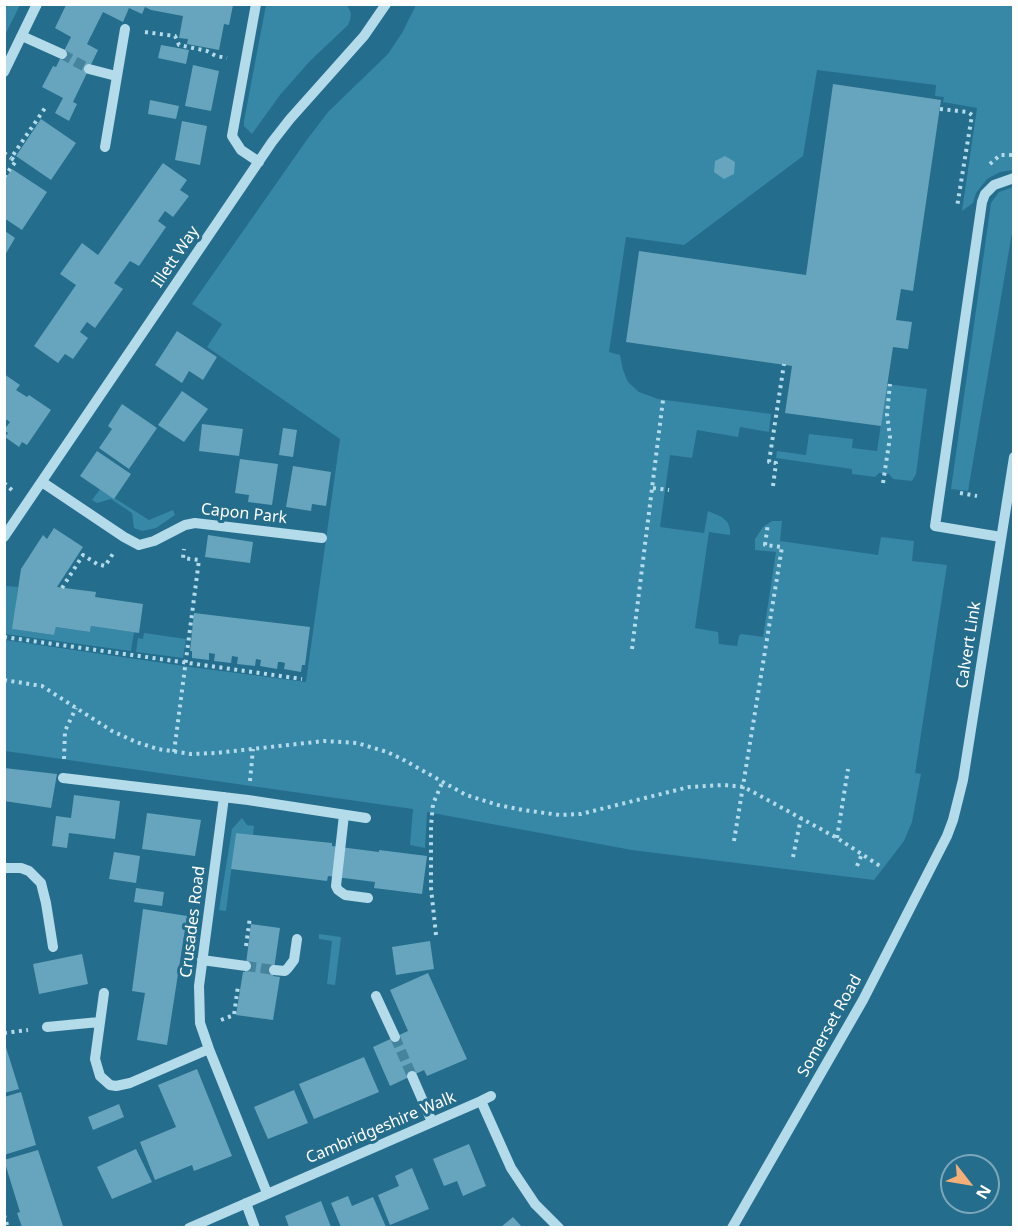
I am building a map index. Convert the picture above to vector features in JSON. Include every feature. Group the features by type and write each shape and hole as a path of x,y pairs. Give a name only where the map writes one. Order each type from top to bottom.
{"street":[{"path":"4,72 38,4"},
{"path":"256,4 232,136 241,150 259,162"},
{"name":"Illett Way","path":"4,537 286,124 364,36 386,4"},
{"path":"105,147 125,29"},
{"path":"22,36 62,54"},
{"path":"89,69 116,76"},
{"path":"1000,537 935,526 981,206 985,194 991,188 1002,181 1014,178"},
{"name":"Calvert Link","path":"947,836 963,780 1014,457"},
{"name":"Capon Park","path":"42,482 135,543 144,544 185,525 207,524 322,538"},
{"path":"65,778 248,800 366,818"},
{"name":"Crusades Road","path":"224,797 202,960 200,1023 208,1049 267,1193"},
{"path":"344,815 336,886 345,895 368,898"},
{"name":"Somerset Road","path":"732,1227 863,1000 947,836"},
{"path":"4,868 21,868 29,871 40,883 45,897 53,946"},
{"path":"274,970 285,971 294,960 297,939"},
{"path":"202,960 246,966"},
{"path":"104,993 95,1059 100,1076 110,1085 130,1083 208,1049"},
{"path":"376,996 395,1037"},
{"path":"46,1027 99,1022"},
{"path":"412,1076 432,1122"},
{"path":"481,1101 491,1096"},
{"name":"Cambridgeshire Walk","path":"189,1227 481,1101 511,1168 535,1204 559,1227"},
{"path":"246,1203 255,1227"}],"path":[{"path":"125,29 176,36 179,45 207,51 216,57 245,61"},
{"path":"11,158 45,108"},
{"path":"940,109 968,112 972,115 957,207"},
{"path":"4,153 16,161 4,177"},
{"path":"773,486 776,463 769,462 783,364"},
{"path":"883,483 890,437 887,414 890,384"},
{"path":"632,649 663,400"},
{"path":"653,488 669,490"},
{"path":"959,493 977,496"},
{"path":"734,841 782,547 765,545 768,523"},
{"path":"174,752 199,560 183,558 185,525"},
{"path":"62,588 83,555 96,564 105,566 124,537"},
{"path":"4,637 302,679"},
{"path":"4,680 42,686 125,738 174,752 216,753 324,741 357,743 402,759 466,795 498,805 570,815 592,813 689,787 724,785 744,787 837,838 883,868"},
{"path":"65,778 64,738 76,708"},
{"path":"248,800 253,749"},
{"path":"837,838 848,769"},
{"path":"436,935 431,888 431,826 433,804 442,783"},
{"path":"793,857 801,818"},
{"path":"857,866 862,855"},
{"path":"4,1215 8,1227"}],"shaded area":[{"path":"7,5 20,5 5,35 5,9"},
{"path":"266,5 347,5 351,13 348,25 310,61 280,95 252,134 244,126 244,121"},
{"path":"416,5 1013,5 1013,170 1000,172 987,179 976,193 973,203 962,211 977,108 943,102 944,97 935,96 936,85 817,70 803,156 684,245 626,237 609,352 620,355 628,382 639,392 658,399 771,414 769,432 740,427 738,437 697,430 692,458 670,455 660,527 704,533 708,511 722,517 728,523 730,530 730,535 709,532 695,628 718,632 719,644 737,646 741,634 763,637 776,552 755,550 755,539 763,527 772,521 782,521 780,541 878,555 881,537 914,541 912,561 947,565 915,773 921,774 912,822 904,841 874,880 632,850 427,812 425,848 410,845 413,809 5,751 5,640 306,682 340,439 207,347 222,324 192,304 328,112 388,54"},
{"path":"1013,187 1013,227 968,491 951,489 991,203 999,192"},
{"path":"887,384 927,389 916,474 912,481 893,479 889,474 879,473 875,477 852,474 852,469 776,458 777,451 806,455 809,434 853,439 852,448 877,451"},
{"path":"100,489 149,520 173,510 175,515 156,528 142,531 134,528 132,513 111,499 97,503 92,500"},
{"path":"5,586 18,587 13,629 54,635 56,627 90,632 91,626 134,632 131,651 5,634"},
{"path":"144,633 186,639 183,658 136,652 138,638 143,639"},
{"path":"242,818 247,825 254,826 253,835 236,833 226,911 219,910 232,829"},
{"path":"319,934 341,937 335,985 327,984 332,941 319,939"}],"building":[{"path":"66,5 233,5 229,25 224,24 219,50 187,44 188,39 179,38 183,16 145,7 142,14 129,8 123,22 103,12 87,44 98,50 73,102 77,104 69,121 55,113 63,98 42,87 53,66 56,67 71,37 55,28"},
{"path":"161,45 189,50 186,64 158,58"},
{"path":"193,65 219,71 211,111 185,106"},
{"path":"833,84 941,100 913,291 901,289 896,320 912,322 908,349 893,347 881,426 785,413 792,366 626,342 639,251 806,275"},
{"path":"150,100 179,106 176,119 148,114"},
{"path":"41,119 76,143 51,180 16,156"},
{"path":"182,121 207,126 200,165 175,160"},
{"path":"725,156 735,162 734,174 724,179 714,172 715,161"},
{"path":"163,163 187,180 180,190 189,196 173,217 165,211 158,221 166,227 139,266 130,261 114,283 123,289 95,328 87,322 80,332 88,338 73,359 65,354 58,363 34,346 76,285 60,274 82,243 98,255"},
{"path":"12,169 47,192 22,230 4,218 4,180"},
{"path":"5,231 15,238 5,255"},
{"path":"177,331 217,357 203,380 189,371 182,383 155,365"},
{"path":"4,374 20,385 16,390 27,397 29,395 51,410 27,445 22,442 19,447 5,437 8,433 4,430 10,422 4,418"},
{"path":"182,391 208,409 184,442 158,425"},
{"path":"122,404 157,428 129,469 99,448 112,429 108,426"},
{"path":"202,424 243,429 239,456 199,451"},
{"path":"283,428 297,430 293,457 279,455"},
{"path":"97,451 131,474 114,499 80,476"},
{"path":"240,459 278,464 272,505 248,502 249,495 235,493"},
{"path":"293,466 331,472 326,506 312,504 311,511 286,507"},
{"path":"54,528 83,547 57,587 96,592 95,597 143,604 139,633 91,626 90,632 56,627 54,635 12,629 21,569 43,535 47,539"},
{"path":"208,535 253,542 250,563 205,557"},
{"path":"194,613 310,627 305,665 302,665 301,672 284,669 285,663 281,662 278,662 277,669 260,666 261,660 256,659 255,666 237,664 238,657 232,656 231,663 214,661 215,654 209,653 209,660 192,658 192,651 190,651"},
{"path":"4,768 57,774 51,808 4,801"},
{"path":"74,795 120,801 115,839 69,833 67,848 52,846 56,816 71,818"},
{"path":"147,813 201,820 195,856 142,849"},
{"path":"236,833 427,856 422,894 374,888 375,882 328,876 327,881 231,869"},
{"path":"114,852 140,856 136,883 109,879"},
{"path":"136,888 164,892 162,906 134,902"},
{"path":"143,909 187,916 167,1045 137,1040 145,993 132,991"},
{"path":"251,924 280,928 273,976 280,977 273,1020 236,1015 243,972 245,972"},
{"path":"430,941 434,969 396,975 392,947"},
{"path":"82,954 88,984 39,994 33,964"},
{"path":"428,973 467,1059 427,1076 424,1070 390,1086 373,1047 408,1031 390,990"},
{"path":"4,1041 19,1089 4,1093"},
{"path":"364,1057 379,1092 314,1119 299,1084"},
{"path":"197,1069 232,1156 194,1171 192,1165 155,1180 140,1142 176,1127 158,1085"},
{"path":"294,1090 308,1123 268,1139 254,1107"},
{"path":"21,1092 36,1145 4,1155 4,1097"},
{"path":"119,1104 124,1117 93,1130 88,1117"},
{"path":"469,1144 486,1186 463,1196 457,1181 444,1186 433,1159"},
{"path":"136,1149 152,1182 112,1199 97,1167"},
{"path":"38,1150 63,1226 22,1227 17,1213 20,1212 4,1160"},
{"path":"412,1168 429,1209 390,1225 378,1195 399,1186 395,1176"},
{"path":"348,1196 352,1206 373,1197 386,1227 341,1227 331,1203"},
{"path":"321,1201 331,1227 289,1227 285,1216"},
{"path":"513,1217 522,1227 501,1227"}],"tunnel":[{"path":"62,54 89,69"},
{"path":"246,966 274,970"},
{"path":"395,1037 412,1076"}]}
